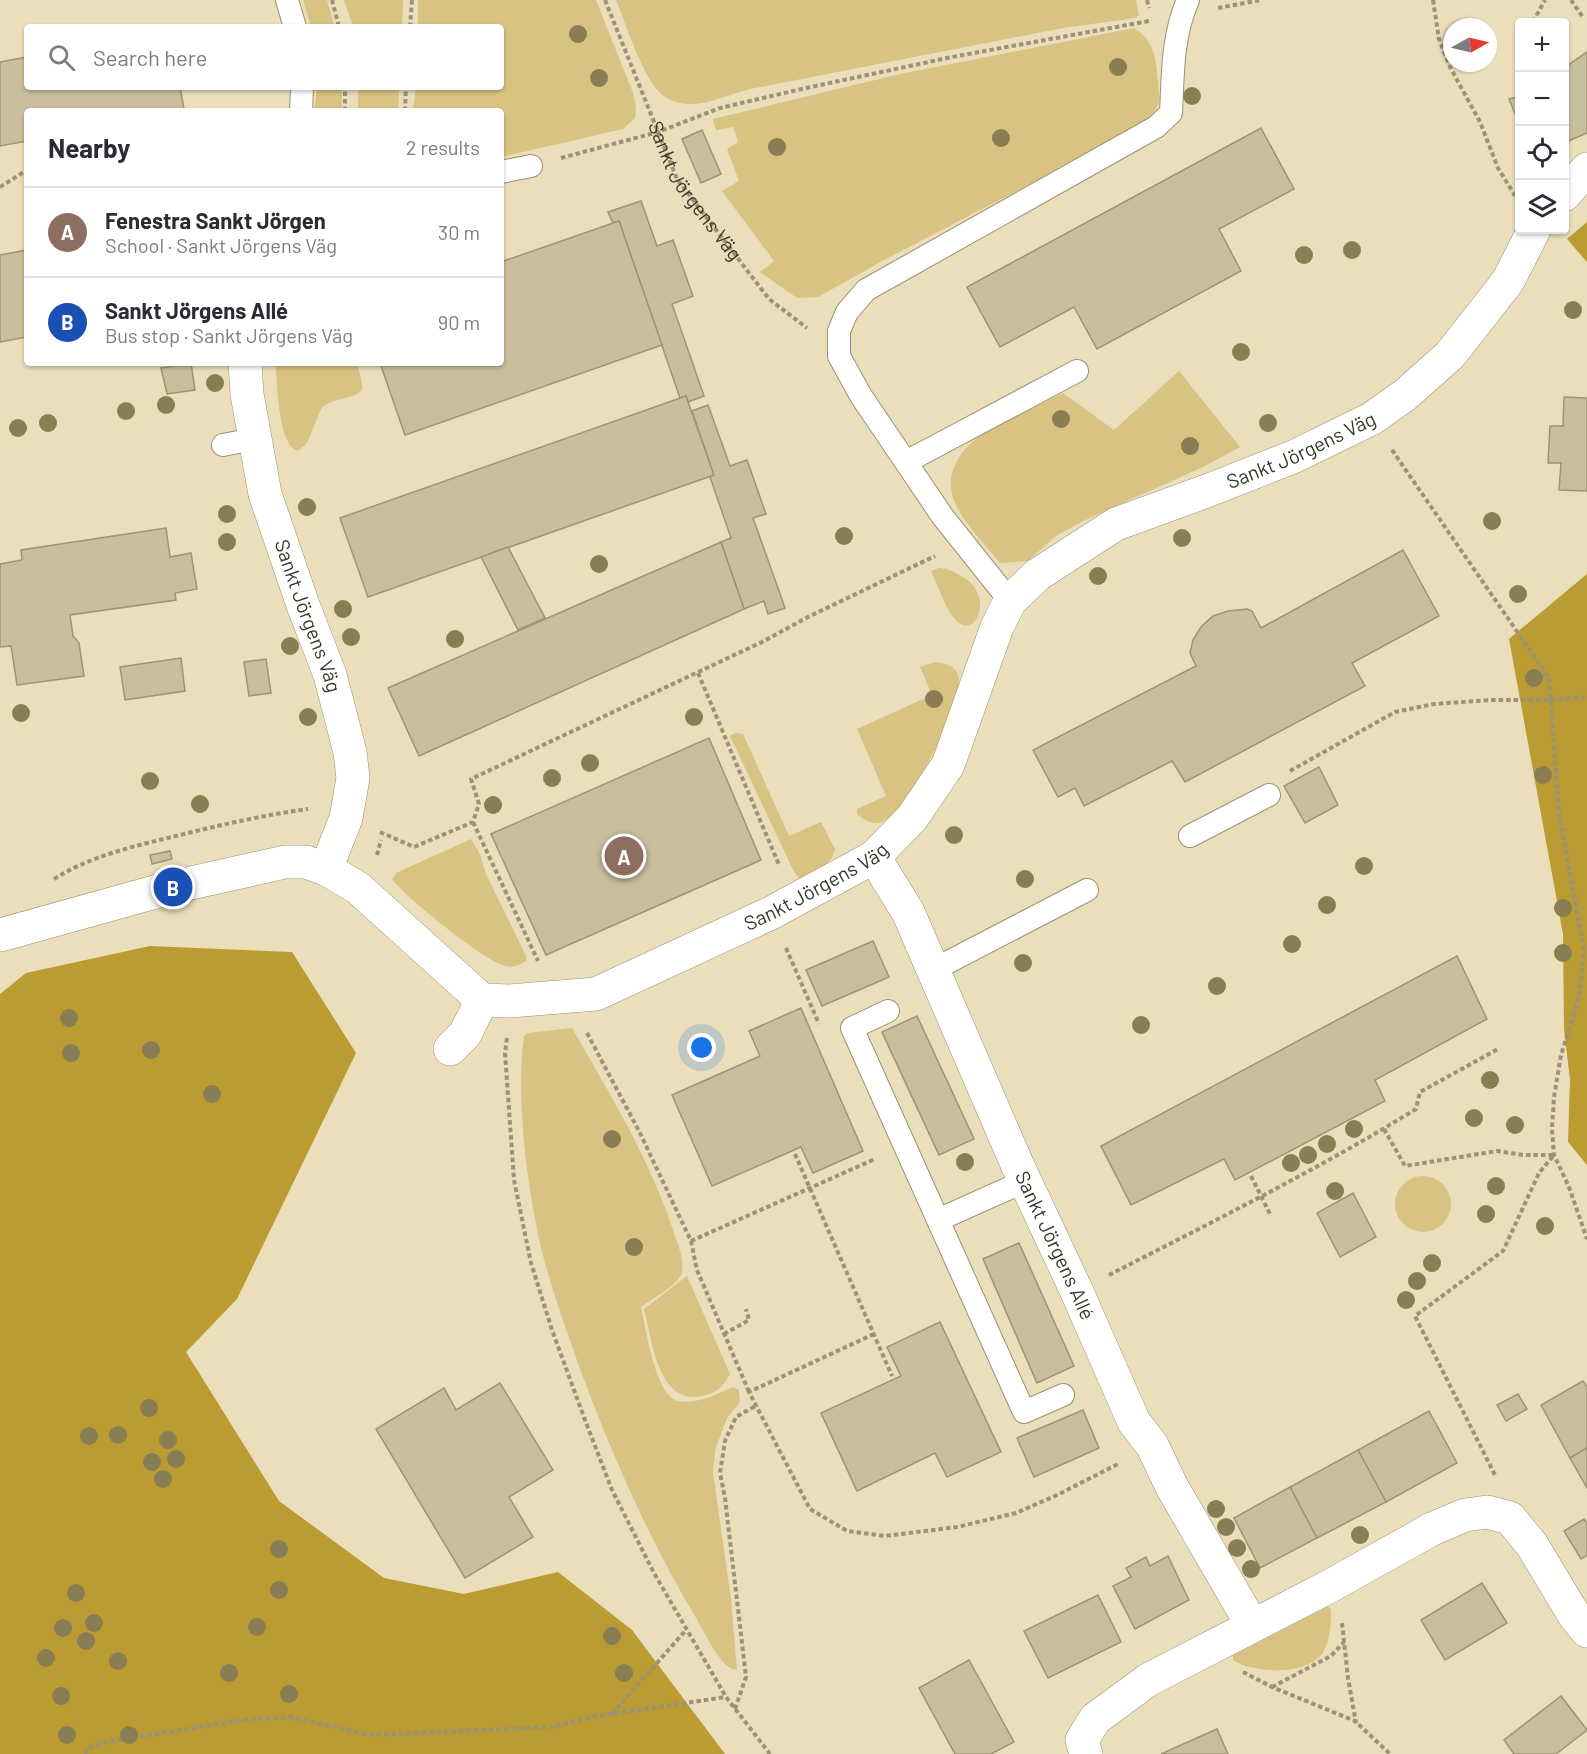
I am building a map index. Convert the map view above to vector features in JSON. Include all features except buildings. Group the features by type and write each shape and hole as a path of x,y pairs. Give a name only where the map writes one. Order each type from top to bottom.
{"street":[{"path":"1569,189 1587,169"},
{"name":"Sankt Jörgens Väg","path":"482,1000 510,1001 596,994 794,901 874,857 912,818 948,765 997,627 1010,601 1037,575 1116,524 1293,457 1371,419 1405,395 1450,355 1508,281 1532,234"},
{"name":"Sankt Jörgens Väg","path":"245,366 254,439 265,494 330,675 350,752 353,778 346,818 326,869"},
{"name":"Sankt Jörgens Allé","path":"874,857 908,912 1025,1181 1134,1422 1152,1445 1172,1487 1251,1625"},
{"path":"0,935 173,887 245,870 306,862 326,869 358,888 482,1000 465,1034 450,1049"},
{"path":"1086,1754 1082,1740 1095,1719 1148,1680 1330,1586 1432,1529 1465,1515 1487,1512 1510,1518 1532,1545 1574,1615 1587,1631"}],"lane":[{"path":"287,0 294,24"},
{"path":"1010,601 943,517 861,396 839,356 839,331 847,312 866,290 1156,127 1171,113 1174,44 1184,8"},
{"path":"301,108 302,90"},
{"path":"504,171 531,166"},
{"path":"906,462 1077,371"},
{"path":"223,445 254,439"},
{"path":"1190,836 1269,795"},
{"path":"933,970 1087,890"},
{"path":"888,1011 852,1028 1024,1412 1064,1395"},
{"path":"938,1220 1025,1181"}],"path":[{"path":"332,0 338,24"},
{"path":"410,24 412,0"},
{"name":"Sankt Jörgens Väg","path":"605,0 677,179 769,299 808,329 839,331"},
{"path":"531,166 658,132 720,108 806,88 1184,8 1261,0"},
{"path":"1433,0 1439,39 1450,67 1480,122 1498,168 1515,196"},
{"path":"1535,18 1545,0"},
{"path":"1570,0 1582,16"},
{"path":"345,90 345,108"},
{"path":"405,108 406,90"},
{"path":"0,187 24,172"},
{"path":"1371,419 1549,678 1559,813 1584,950 1579,999 1561,1055 1552,1129 1554,1155 1569,1187 1587,1239"},
{"path":"543,971 473,822 479,804 471,778 698,673 936,556 959,537"},
{"path":"698,673 794,901"},
{"path":"1269,795 1277,779 1395,712 1434,704 1587,697"},
{"path":"383,833 414,847 473,822"},
{"path":"784,944 821,1027"},
{"path":"584,1026 640,1133 691,1241 697,1270 754,1406 810,1509 847,1531 885,1536 957,1527 1016,1514 1073,1488 1152,1445"},
{"path":"507,1030 505,1053 514,1180 531,1263 556,1340 612,1490 654,1574 726,1697 770,1754"},
{"path":"1109,1276 1384,1129 1416,1109 1420,1092 1498,1049"},
{"path":"1384,1129 1405,1166 1497,1151 1523,1155 1554,1155"},
{"path":"795,1154 892,1376"},
{"path":"1510,1518 1493,1469 1415,1316 1503,1251 1539,1173 1554,1155"},
{"path":"691,1241 877,1158"},
{"path":"1251,1176 1271,1216"},
{"path":"724,1334 749,1320 746,1309"},
{"path":"748,1392 874,1334"},
{"path":"735,1709 746,1677 720,1473 725,1441 736,1417 754,1406"},
{"path":"1330,1586 1339,1602 1356,1723"},
{"path":"612,1714 686,1630"},
{"path":"1272,1687 1331,1656 1344,1641"},
{"path":"1202,1651 1272,1687 1356,1723 1390,1754"},
{"path":"85,1754 88,1748 106,1742 242,1720 290,1717 370,1735 551,1728 591,1717 726,1697"}],"shaded area":[{"path":"303,0 327,0 334,24 310,24"},
{"path":"344,0 403,0 402,24 352,24"},
{"path":"418,0 596,0 633,93 635,118 623,129 504,156 504,108 413,108 416,90 504,90 504,24 418,24"},
{"path":"616,0 1136,0 1139,15 1135,18 1063,28 750,89 710,101 686,104 665,97 653,85 635,49"},
{"path":"1134,28 1150,45 1157,74 1159,101 1144,125 884,260 818,297 797,298 760,272 774,261 722,191 739,181 727,149 738,142 733,127 716,130 713,119 900,74"},
{"path":"317,90 342,90 342,108 314,108"},
{"path":"358,90 399,90 398,108 358,108"},
{"path":"1587,222 1587,262 1567,239"},
{"path":"275,366 358,366 362,390 357,394 325,405 321,409 307,443 298,451 291,446 286,437 278,398"},
{"path":"1179,371 1240,447 1205,466 1081,522 1056,536 1028,561 1000,563 962,516 954,500 951,485 953,469 963,452 981,434 1063,393 1114,430"},
{"path":"939,568 961,576 972,585 978,595 980,606 978,615 974,622 967,626 951,614 945,604 931,571"},
{"path":"1587,574 1587,1165 1568,1142 1570,1080 1564,1029 1563,934 1509,639"},
{"path":"935,662 952,667 958,675 958,688 944,730 933,754 906,799 893,814 882,822 869,821 857,814 857,809 886,796 857,729 932,695 920,667"},
{"path":"735,733 743,734 789,836 821,822 835,849 827,863 803,879 794,872 730,736"},
{"path":"471,839 526,956 526,961 520,965 504,965 476,950 426,912 392,879 396,873"},
{"path":"150,946 292,952 356,1053 237,1299 186,1352 279,1501 384,1578 464,1594 558,1572 632,1630 725,1754 0,1754 0,994 26,973"},
{"path":"572,1028 642,1156 666,1209 681,1254 680,1277 641,1307 653,1360 663,1387 670,1396 685,1402 706,1398 733,1387 739,1390 740,1402 727,1418 715,1450 713,1473 731,1599 737,1670 731,1668 720,1658 710,1643 664,1562 634,1499 580,1369 543,1255 530,1190 524,1138 521,1087 524,1036 528,1033"},
{"path":"1423,1176 1434,1178 1443,1184 1449,1193 1451,1204 1449,1215 1443,1224 1434,1230 1423,1232 1412,1230 1403,1224 1397,1215 1395,1204 1397,1193 1403,1184 1412,1178"},
{"path":"687,1276 730,1374 719,1389 702,1396 687,1396 676,1391 666,1381 654,1352 644,1309"},
{"path":"1328,1606 1331,1610 1331,1620 1326,1646 1317,1659 1307,1665 1295,1669 1267,1670 1242,1665 1233,1660 1233,1655"}],"place":[{"name":"Fenestra Sankt Jörgen","path":"624,856"},
{"name":"Sankt Jörgens Allé","path":"173,887"}]}
